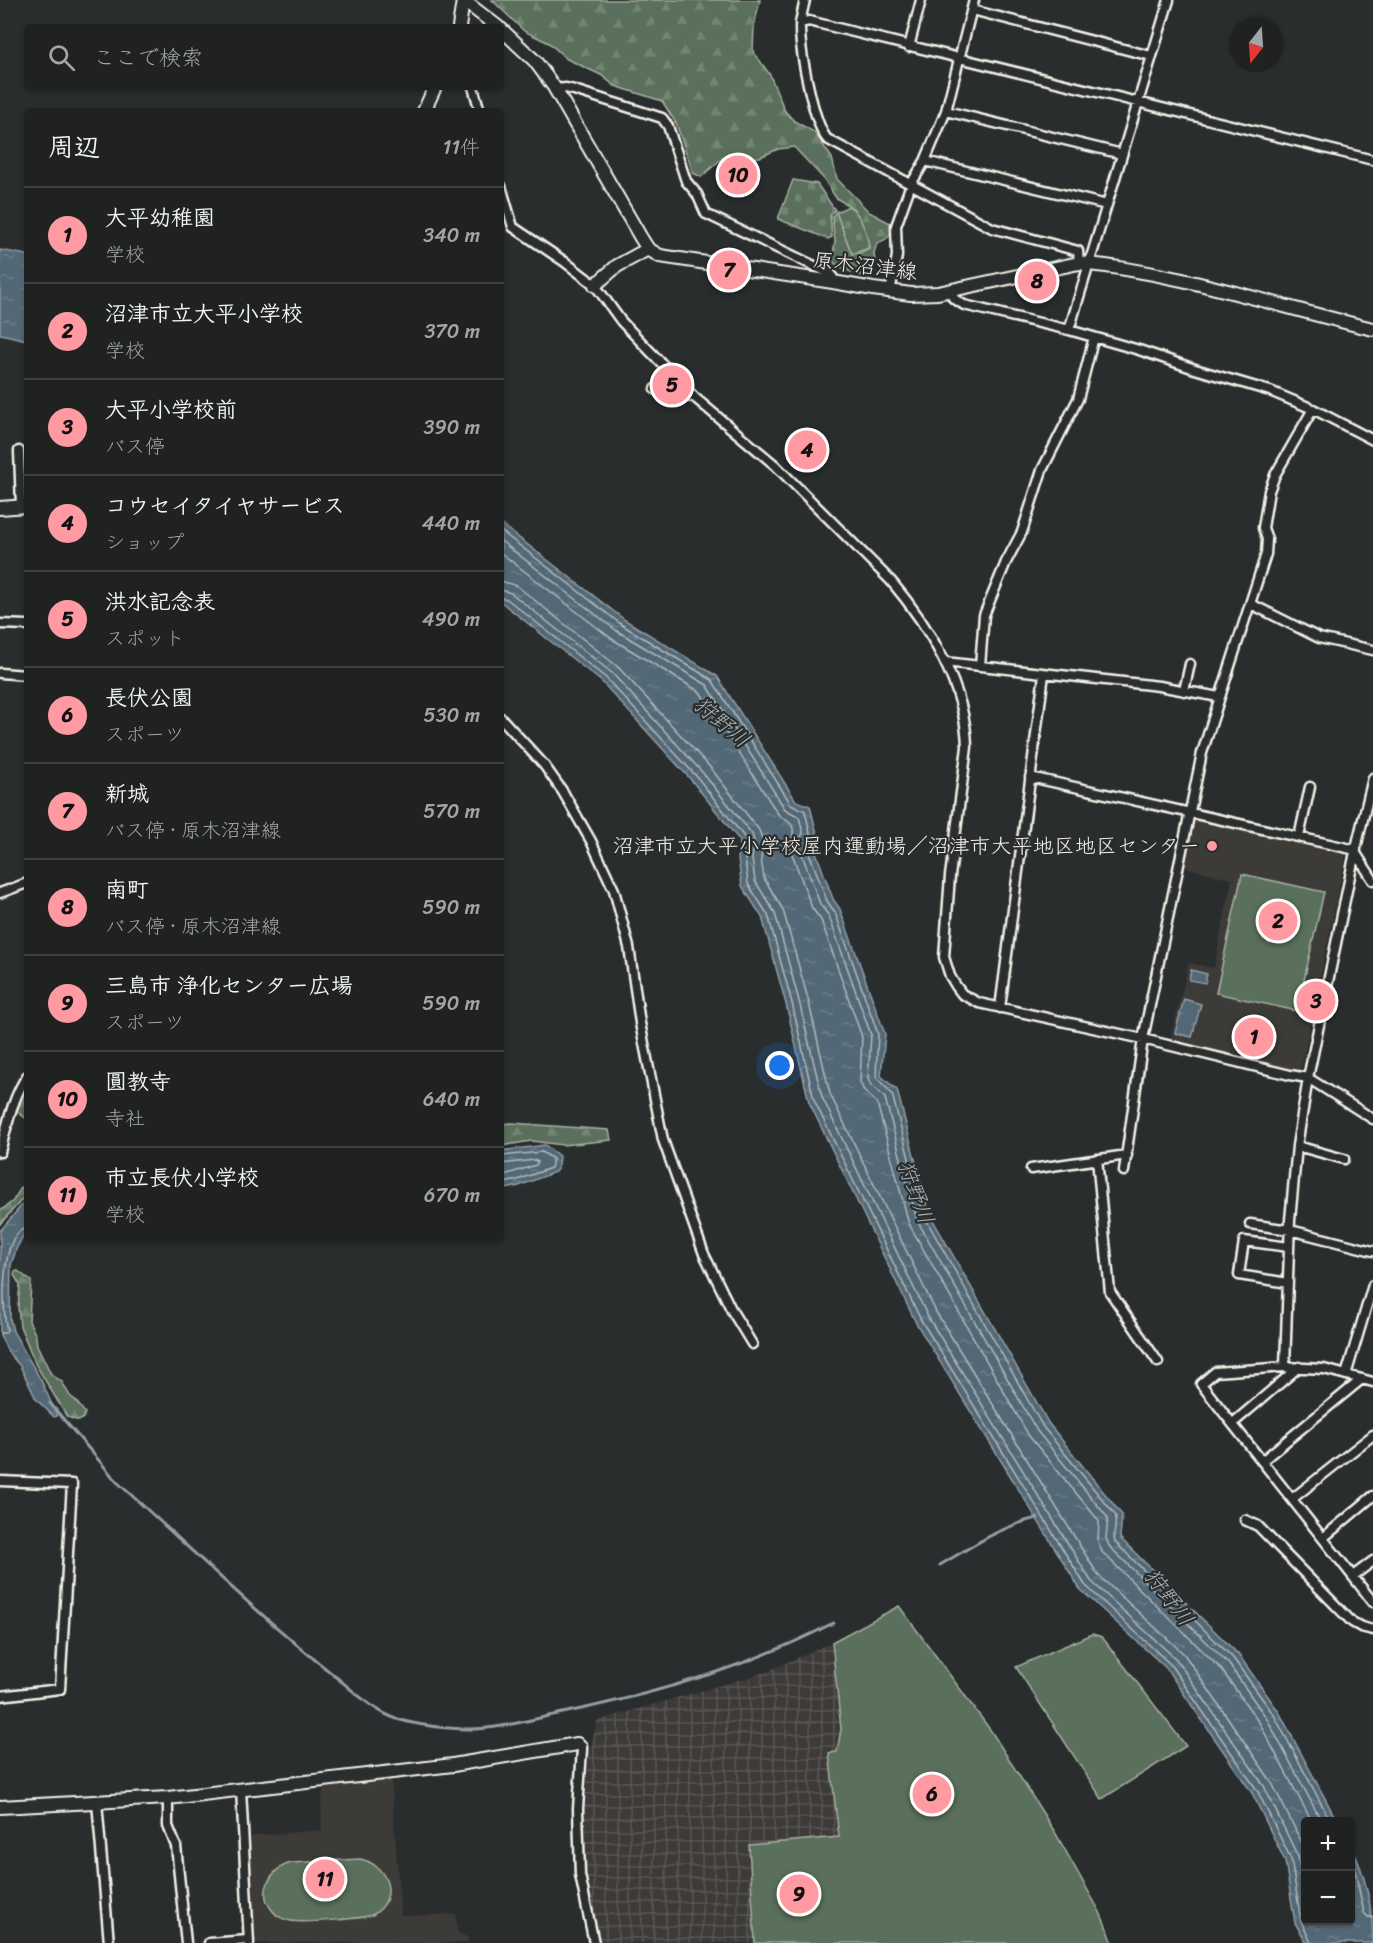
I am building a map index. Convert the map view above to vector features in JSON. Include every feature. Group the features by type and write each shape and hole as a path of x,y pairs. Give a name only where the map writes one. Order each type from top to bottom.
{"main road":[{"path":"459,24 463,1 495,24"},
{"path":"504,32 535,61 555,90 648,249 617,266 595,285"},
{"path":"425,108 434,90"},
{"name":"原木沼津線","path":"648,249 674,260 890,292 923,294 1084,263 1131,269 1373,328"},
{"path":"0,508 24,506"},
{"path":"0,1807 168,1798 453,1765 577,1744"}],"street":[{"path":"805,0 800,23 807,77 816,116 824,135 841,148 992,228 1078,251 1084,263"},
{"path":"909,46 921,0"},
{"path":"890,292 897,256 896,226 911,184 926,161 946,111 975,0"},
{"path":"1070,330 1084,263 1107,205 1168,0"},
{"path":"972,10 1151,56"},
{"path":"800,23 809,21 1373,160"},
{"path":"555,90 566,88 574,90 662,118 669,126 686,181 697,194 706,214 827,272 832,275 833,282"},
{"path":"474,90 479,108"},
{"path":"946,111 1122,154"},
{"path":"926,161 1107,205"},
{"path":"504,196 513,227 595,285 621,321 694,396 775,465 891,581 925,626 945,662 964,719 967,747 950,876 944,957 950,976 962,994 979,1003 1308,1078 1373,1119"},
{"path":"951,290 953,298 964,305 1070,330 1270,391 1313,409 1373,440"},
{"path":"980,666 984,615 1006,562 1022,532 1042,470 1078,399 1094,337"},
{"path":"655,389 681,396 694,396"},
{"path":"1124,1171 1143,1039 1202,753 1218,697 1266,554 1267,539 1263,528 1269,491 1275,475 1313,409"},
{"path":"19,451 24,506"},
{"path":"1251,604 1319,638 1373,650"},
{"path":"0,624 24,625"},
{"path":"945,662 1159,686 1218,697"},
{"path":"1184,691 1190,664"},
{"path":"0,673 24,675"},
{"path":"1000,1008 1044,674"},
{"path":"504,721 544,765 563,792 591,841 614,890 629,947 646,1056 663,1140 704,1254 732,1311 752,1344"},
{"path":"1030,777 1355,851 1373,880"},
{"path":"1285,1367 1289,1247 1297,1146 1308,1078 1355,851 1373,778"},
{"path":"1299,837 1310,787"},
{"path":"0,893 24,884"},
{"path":"0,1152 13,1107 24,1083"},
{"path":"1297,1146 1344,1158"},
{"path":"1031,1169 1127,1155"},
{"path":"1097,1159 1110,1292 1158,1362"},
{"path":"1250,1224 1290,1230 1373,1251"},
{"path":"1288,1283 1239,1275 1245,1240 1289,1247"},
{"path":"1346,1375 1373,1285"},
{"path":"1373,1382 1324,1369 1285,1367 1215,1372 1201,1384 1373,1602"},
{"path":"1233,1423 1299,1367"},
{"path":"1262,1461 1362,1379"},
{"path":"1292,1499 1373,1435"},
{"path":"0,1481 72,1484 60,1689 0,1696"},
{"path":"1323,1538 1373,1496"},
{"path":"1245,1520 1258,1526 1352,1622 1373,1630"},
{"path":"1353,1576 1373,1561"},
{"path":"577,1744 582,1746 578,1809 580,1875 594,1943"},
{"path":"209,1943 248,1941 241,1789"},
{"path":"168,1798 168,1826 176,1846 186,1943"},
{"path":"97,1802 109,1943"}],"shaded area":[{"path":"1192,815 1347,850 1300,1073 1170,1041 1189,963 1214,968 1232,879 1182,866"},
{"path":"832,1642 841,1729 836,1752 829,1753 850,1943 597,1943 592,1915 595,1914 585,1875 584,1820 589,1755 597,1721 766,1672"},
{"path":"389,1779 391,1781 401,1916 456,1914 457,1932 468,1938 468,1943 256,1943 250,1844 252,1836 322,1830 321,1801 324,1788 328,1785"}],"green space":[{"path":"492,0 760,0 754,26 753,51 770,75 785,111 794,121 814,132 832,158 837,179 869,212 892,224 888,237 877,243 874,253 875,263 864,276 832,261 835,241 832,216 836,212 852,254 869,248 868,238 854,209 836,198 824,179 794,147 778,149 760,157 751,158 728,153 701,177 693,173 676,123 662,101 615,86 601,75 567,59 549,43 524,31"},
{"path":"793,180 817,184 835,210 830,214 832,237 828,239 778,219"},
{"path":"849,206 863,225 869,248 852,254 836,212"},
{"path":"1242,874 1324,892 1297,1011 1216,993"},
{"path":"24,1093 24,1117 17,1112 18,1102"},
{"path":"504,1124 609,1130 611,1140 563,1145 531,1141 504,1146"},
{"path":"24,1186 24,1197 0,1224 0,1211 13,1201"},
{"path":"15,1271 31,1281 29,1321 36,1336 37,1345 51,1374 62,1382 70,1396 85,1413 79,1421 67,1417 36,1365 20,1326 18,1307 20,1285 14,1275"},
{"path":"899,1606 991,1731 1056,1834 1100,1912 1113,1943 755,1943 749,1845 839,1837 829,1753 837,1752 841,1729 832,1642"},
{"path":"1092,1634 1102,1637 1186,1746 1102,1799 1016,1667"},
{"path":"360,1859 377,1867 387,1882 387,1899 374,1914 334,1920 291,1921 278,1916 268,1903 266,1889 268,1882 277,1870 284,1866 291,1863"}],"water":[{"path":"0,250 24,254 24,339 0,334"},
{"name":"狩野川","path":"504,526 625,620 717,676 796,801 810,806 817,834 813,844 833,899 840,909 885,1034 881,1076 897,1090 929,1213 1049,1424 1122,1515 1120,1538 1238,1654 1279,1712 1335,1817 1301,1817 1301,1925 1355,1925 1355,1855 1368,1893 1373,1943 1307,1943 1295,1923 1285,1861 1252,1793 1166,1668 1080,1589 916,1323 809,1102 786,1004 762,917 742,886 738,859 740,841 692,781 602,682 504,604"},
{"path":"1191,970 1207,974 1205,983 1189,980"},
{"path":"1184,999 1201,1004 1192,1037 1175,1033"},
{"path":"545,1145 559,1156 558,1168 555,1172 504,1189 504,1151"},
{"path":"24,1203 24,1235 11,1265 10,1319 13,1331 42,1382 57,1416 54,1417 36,1399 20,1366 8,1352 0,1335 0,1231"}],"waterway":[{"path":"15,884 24,880"},
{"path":"50,1403 117,1482 222,1579 362,1699 388,1716 397,1719 461,1729 491,1728 514,1724 628,1698 699,1678 768,1653 833,1623"},
{"path":"940,1565 1000,1531 1038,1518"}],"place":[{"name":"圓教寺","path":"738,175"},
{"name":"新城","path":"729,270"},
{"name":"南町","path":"1037,281"},
{"name":"洪水記念表","path":"672,385"},
{"name":"コウセイタイヤサービス","path":"807,450"},
{"name":"沼津市立大平小学校屋内運動場／沼津市大平地区地区センター","path":"1212,846"},
{"name":"沼津市立大平小学校","path":"1278,921"},
{"name":"大平小学校前","path":"1316,1001"},
{"name":"大平幼稚園","path":"1254,1037"},
{"name":"長伏公園","path":"932,1794"},
{"name":"市立長伏小学校","path":"325,1879"},
{"name":"三島市 浄化センター広場","path":"799,1894"}]}
